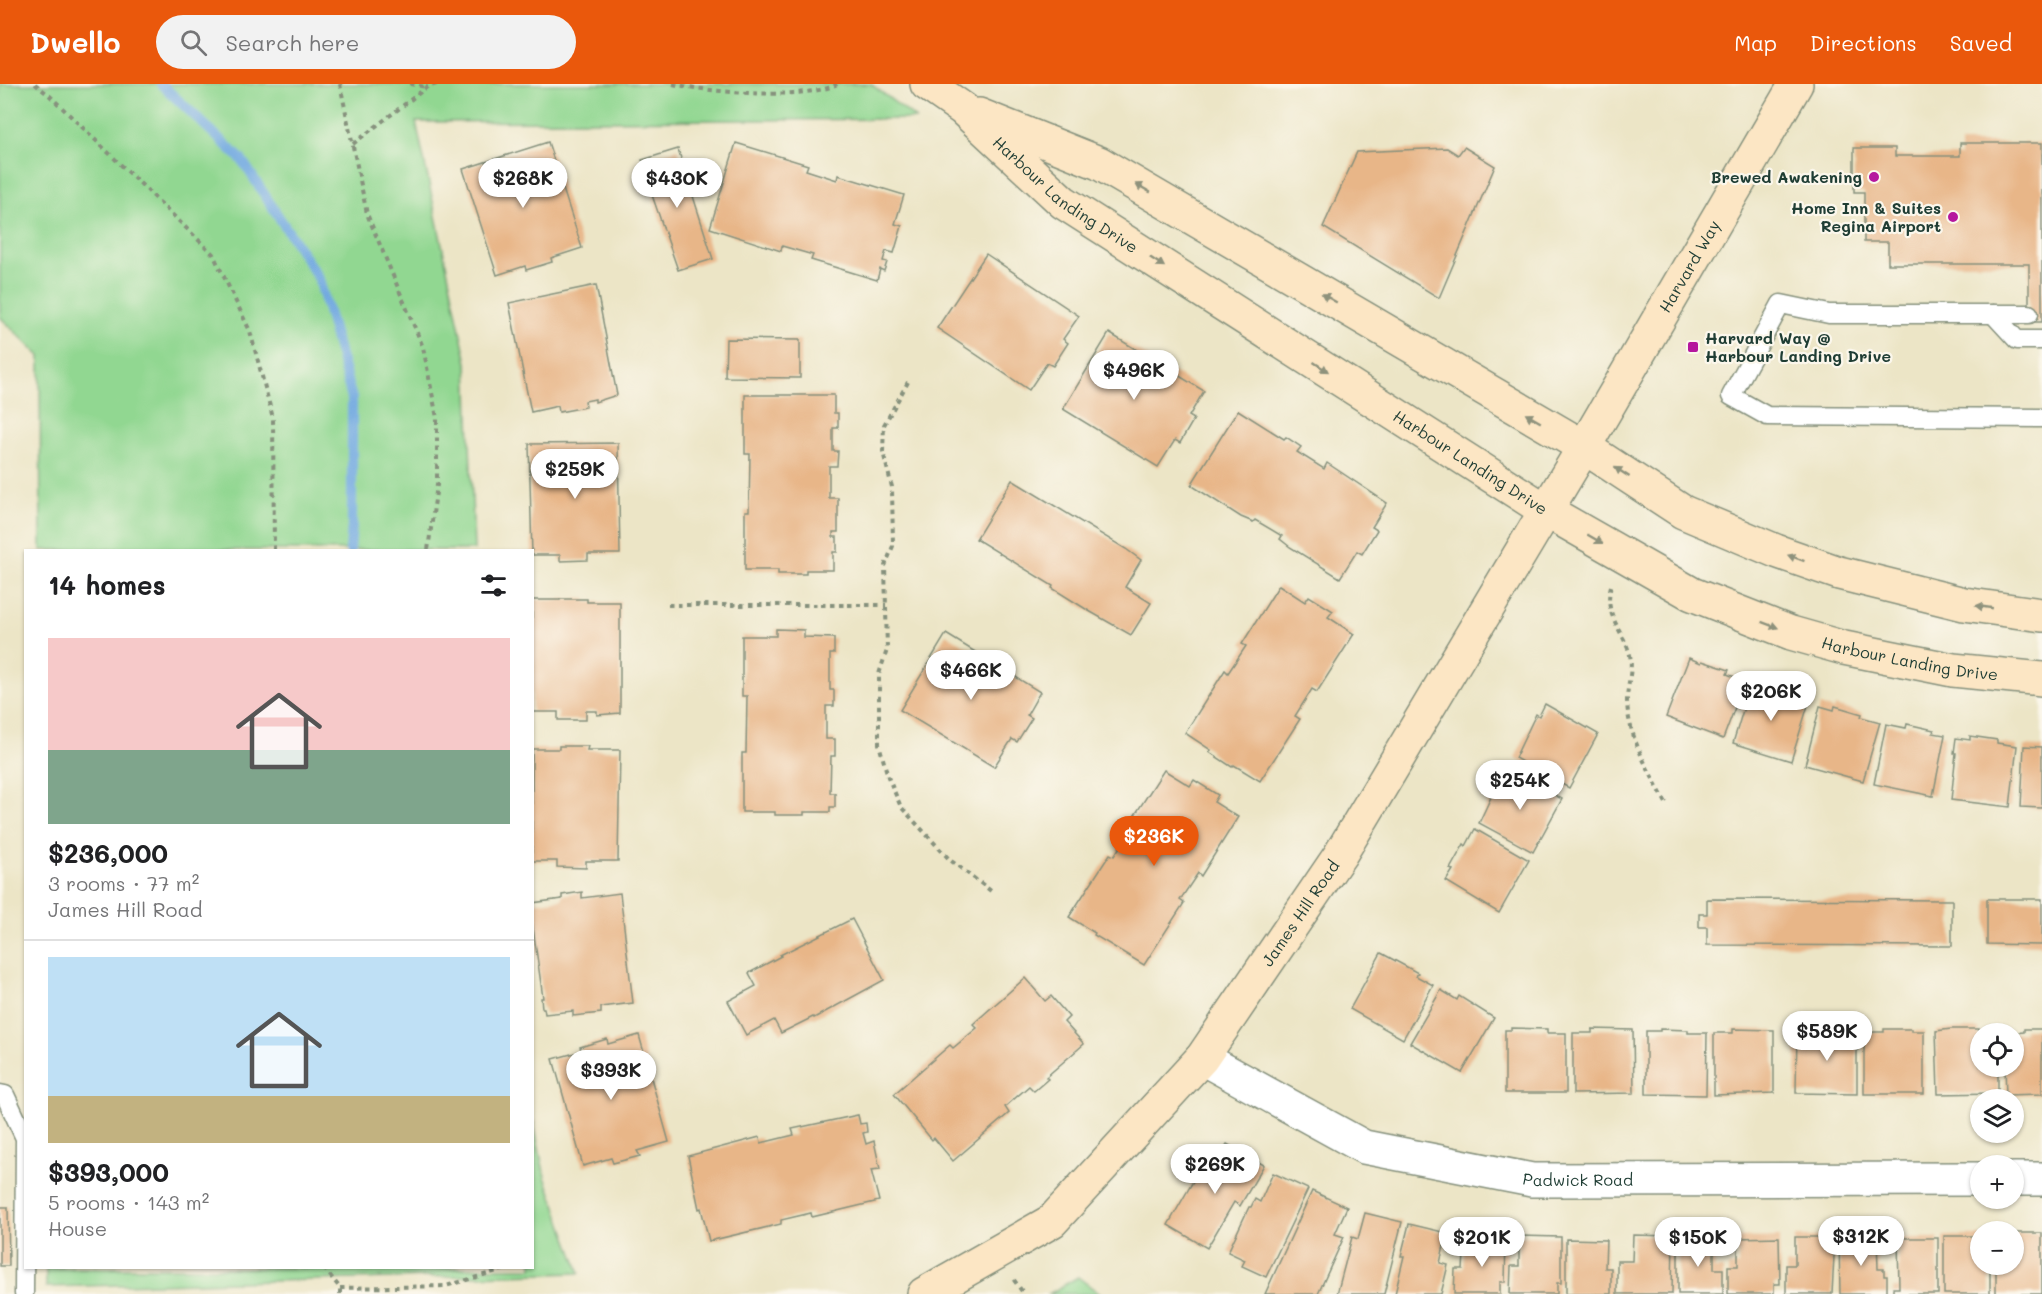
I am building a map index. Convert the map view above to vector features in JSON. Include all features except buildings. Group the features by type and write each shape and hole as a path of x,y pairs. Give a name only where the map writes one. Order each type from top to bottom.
{"street":[{"name":"Harbour Landing Drive","path":"927,84 963,109 1063,202 1545,510 1692,594 1802,636 1844,648 1932,667 2042,679"},
{"name":"Harvard Way","path":"1584,447 1796,84"},
{"name":"Harbour Landing Drive","path":"963,109 1099,163 1584,447 1683,512 1776,551 1839,573 1964,604 2042,615"},
{"name":"James Hill Road","path":"924,1294 1052,1221 1202,1058 1340,855 1584,447"},
{"name":"Padwick Road","path":"1202,1058 1364,1147 1532,1180 1970,1179"},
{"path":"2024,1179 2042,1179"}],"lane":[{"path":"2029,314 1829,314 1781,304 1731,396 1767,416 2042,417"},
{"path":"1993,314 2017,340 2042,340"},
{"path":"0,1094 5,1095 24,1136"},
{"path":"24,1269 24,1294"}],"path":[{"path":"35,84 213,254 250,331 273,418 274,549"},
{"path":"340,84 366,214 423,347 437,418 437,485 428,549"},
{"path":"410,84 427,87"},
{"path":"353,144 427,87 437,84"},
{"path":"673,84 757,94 826,90 837,84"},
{"path":"908,382 884,425 883,452 892,487 892,546 885,566 887,650 879,674 879,744 888,777 901,807 950,860 991,891"},
{"path":"1621,554 1610,590 1609,609 1629,655 1630,685 1627,700 1630,728 1666,803"},
{"path":"668,604 886,604"},
{"path":"325,1269 340,1288 340,1294"},
{"path":"340,1288 446,1286 505,1269"}],"green space":[{"path":"0,84 871,84 916,119 416,122 467,363 474,549 41,549 40,356 0,317"},
{"path":"534,1126 545,1177 580,1273 46,1287 46,1269 534,1269"},
{"path":"1078,1277 1100,1294 1049,1294"}],"waterway":[{"path":"161,84 242,160 319,279 352,398 350,549"}],"place":[{"name":"Brewed Awakening","path":"1874,177"},
{"name":"Home Inn & Suites Regina Airport","path":"1953,217"},
{"name":"Harvard Way @ Harbour Landing Drive","path":"1693,347"}]}
